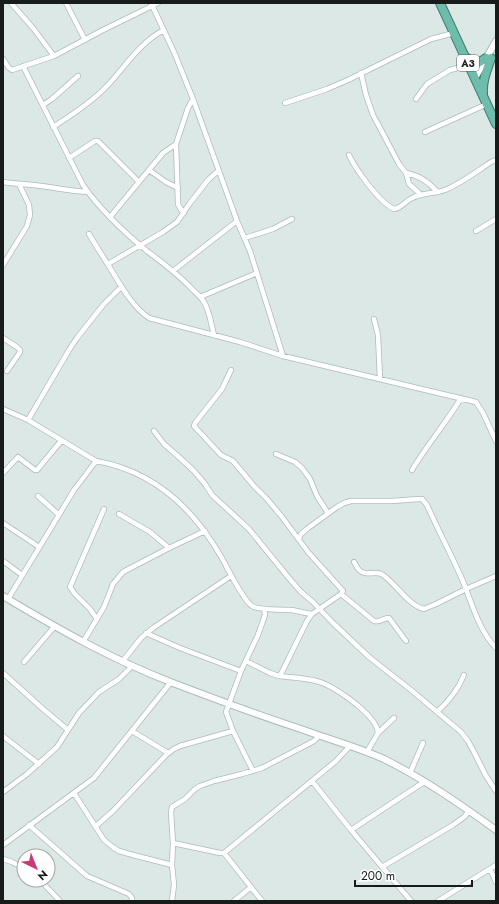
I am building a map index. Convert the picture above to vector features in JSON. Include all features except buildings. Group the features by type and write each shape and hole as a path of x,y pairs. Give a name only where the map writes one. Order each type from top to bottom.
{"highway":[{"name":"A3","path":"440,3 496,124"},
{"path":"464,55 475,64 478,64 488,58"},
{"path":"485,100 483,85 488,58"}],"street":[{"path":"12,3 54,56"},
{"path":"66,3 85,40"},
{"path":"3,59 11,70 54,56 152,4 158,3"},
{"path":"152,4 193,99 218,171 250,251 283,356"},
{"path":"53,127 69,118 101,91 144,44 154,35 164,30"},
{"path":"285,103 328,89 431,39 454,33"},
{"path":"476,80 496,41"},
{"path":"488,58 496,49"},
{"path":"416,98 427,84 450,70 469,65"},
{"path":"23,66 82,185 110,217 173,271 200,297 209,312 214,335"},
{"path":"361,74 373,116 399,164 406,173 408,184 420,195"},
{"path":"42,105 52,99 78,76"},
{"path":"184,213 178,204 176,144 188,108 193,99"},
{"path":"425,132 485,100"},
{"path":"69,158 95,141 98,141 139,182"},
{"path":"110,217 163,153 176,144"},
{"path":"349,155 373,190 391,208 394,209 400,207 408,200 420,195 437,192 456,185 496,160"},
{"path":"149,170 166,182 178,188"},
{"path":"108,264 163,232 177,222 208,180 218,171"},
{"path":"406,173 412,174 425,181 437,192"},
{"path":"3,182 88,192"},
{"path":"3,266 27,226 30,215 30,205 19,184"},
{"path":"245,238 273,229 292,218"},
{"path":"476,231 496,219"},
{"path":"173,271 237,221"},
{"path":"89,234 121,288 143,314 149,318 247,344 283,356 476,402 483,413 496,441"},
{"path":"200,297 257,273"},
{"path":"28,420 77,338 104,305 121,288"},
{"path":"374,319 378,335 380,379"},
{"path":"3,338 20,350 7,371"},
{"path":"231,370 222,389 194,426 221,455 233,461 282,517 308,552 342,590 343,592 341,594"},
{"path":"412,470 461,398"},
{"path":"3,409 28,420 96,461 123,469 147,479 162,488 180,503 205,531 242,595 252,606 264,609 290,610 312,614"},
{"path":"154,431 164,444 194,471 212,495 249,529 301,592 369,657 411,690 464,736 496,791"},
{"path":"3,473 18,457 37,470 61,440"},
{"path":"276,454 295,462 302,468 310,479 317,496 328,513"},
{"path":"96,461 58,514 22,575 5,598 54,627 122,662 228,704 367,752 383,759 410,773 496,830"},
{"path":"38,496 58,514"},
{"path":"299,539 301,534 308,528 344,503 422,499 428,505 466,589 477,619 484,632 496,648"},
{"path":"97,619 70,587 104,509"},
{"path":"119,514 150,532 169,548"},
{"path":"3,523 39,547"},
{"path":"83,642 104,607 111,587 123,572 205,531"},
{"path":"3,561 22,575"},
{"path":"354,562 359,570 364,573 378,572 383,575 413,604 424,609 496,576"},
{"path":"122,662 141,638 161,622 231,576"},
{"path":"279,676 306,621 319,608 341,594"},
{"path":"341,594 374,621 376,622 389,618 406,641"},
{"path":"253,771 233,731 226,712 241,671 258,635 265,615 264,609"},
{"path":"265,615 274,610"},
{"path":"24,662 54,627"},
{"path":"146,634 241,671"},
{"path":"246,661 279,676 325,684 365,712 373,721 378,733"},
{"path":"4,790 39,764 59,745 79,713 94,696 119,679 132,666"},
{"path":"3,672 68,730"},
{"path":"437,712 454,695 464,675"},
{"path":"3,845 94,778 171,682"},
{"path":"367,752 378,733 394,718"},
{"path":"132,731 168,753"},
{"path":"96,826 113,811 168,753 180,746 233,731"},
{"path":"3,736 39,764"},
{"path":"172,901 174,885 172,865 173,843 171,809 174,805 185,799 200,786 262,768 301,749 319,736"},
{"path":"410,773 423,743"},
{"path":"173,843 224,853 336,762 350,746"},
{"path":"312,781 411,901"},
{"path":"352,830 424,782"},
{"path":"74,793 104,840 114,848 119,851 172,865"},
{"path":"382,867 454,825 469,811"},
{"path":"29,825 87,876 129,894 132,901"},
{"path":"224,853 262,901"},
{"path":"3,859 16,864"},
{"path":"438,901 496,865"},
{"path":"490,869 496,882"},
{"path":"234,901 251,887"},
{"path":"48,888 60,901"}]}
